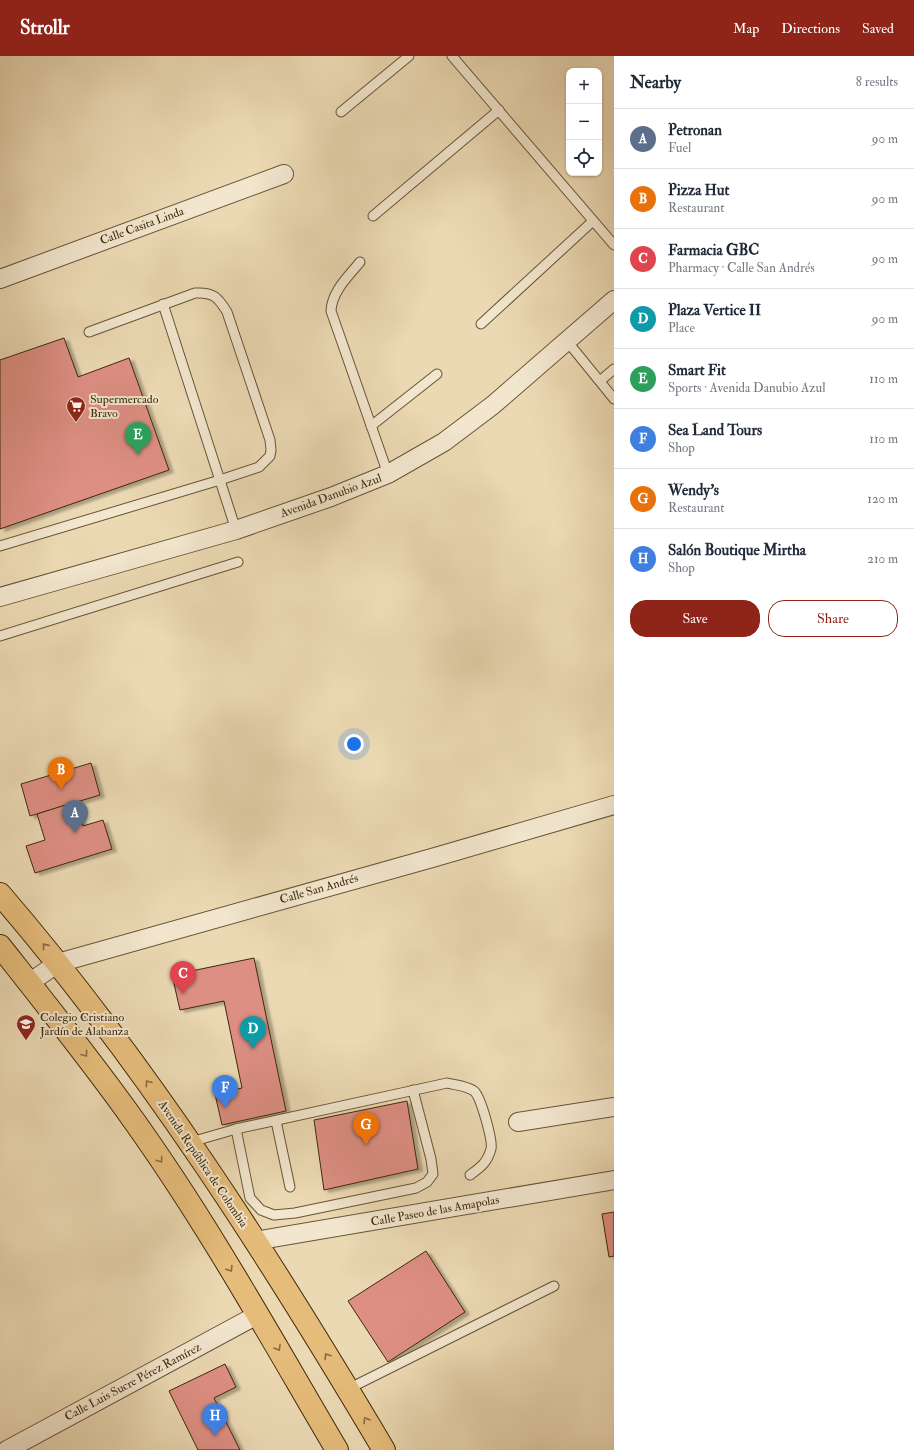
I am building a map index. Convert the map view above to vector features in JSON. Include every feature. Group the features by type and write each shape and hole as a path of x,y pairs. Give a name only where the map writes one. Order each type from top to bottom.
{"main road":[{"name":"Avenida República de Colombia","path":"0,894 58,963 191,1142 256,1241 384,1450"},
{"path":"0,946 83,1052 132,1118 259,1314 337,1450"}],"street":[{"name":"Calle Casita Linda","path":"0,278 284,174"},
{"name":"Avenida Danubio Azul","path":"0,596 236,530 331,497 388,474 444,442 493,404 614,300"},
{"name":"Calle San Andrés","path":"29,983 58,963 432,858 614,805"},
{"path":"518,1122 614,1107"},
{"name":"Calle Paseo de las Amapolas","path":"256,1241 614,1180"},
{"name":"Calle Luis Sucre Pérez Ramírez","path":"7,1450 259,1314"}],"lane":[{"path":"341,112 409,56"},
{"path":"452,56 614,244"},
{"path":"373,216 499,110"},
{"path":"481,324 593,221"},
{"path":"360,262 334,295 331,303 331,311 388,474"},
{"path":"0,546 259,467 270,456 270,440 227,312 221,302 214,296 206,293 195,293 89,332"},
{"path":"163,304 236,530"},
{"path":"567,340 614,399"},
{"path":"600,381 614,369"},
{"path":"371,426 437,374"},
{"path":"0,636 238,562"},
{"path":"191,1142 236,1130 447,1083 474,1091 482,1106 491,1148 485,1163 470,1175"},
{"path":"236,1130 250,1198 261,1210 274,1215 295,1213 416,1188 427,1182 433,1174 431,1160 413,1090"},
{"path":"276,1121 290,1187"},
{"path":"348,1389 554,1286"}],"building":[{"name":"Supermercado Bravo","path":"64,338 78,377 129,358 169,470 0,529 0,360"},
{"path":"91,763 100,795 30,816 21,784"},
{"path":"75,802 83,826 103,820 112,849 35,873 26,846 45,840 37,814"},
{"path":"254,958 286,1111 222,1125 215,1094 242,1088 224,1001 180,1010 172,975"},
{"path":"407,1101 418,1169 324,1190 314,1120"},
{"path":"614,1212 614,1256 609,1257 602,1214"},
{"path":"426,1251 465,1312 388,1362 348,1301"},
{"path":"225,1364 236,1387 214,1398 240,1450 198,1450 169,1391"}],"place":[{"name":"Supermercado Bravo","path":"76,423"},
{"name":"Smart Fit","path":"138,455"},
{"name":"Pizza Hut","path":"61,790"},
{"name":"Petronan","path":"75,833"},
{"name":"Farmacia GBC","path":"183,994"},
{"name":"Colegio Cristiano Jardín de Alabanza","path":"26,1041"},
{"name":"Plaza Vertice II","path":"253,1049"},
{"name":"Sea Land Tours","path":"225,1108"},
{"name":"Wendy's","path":"366,1145"},
{"name":"Salón Boutique Mirtha","path":"215,1436"}]}
